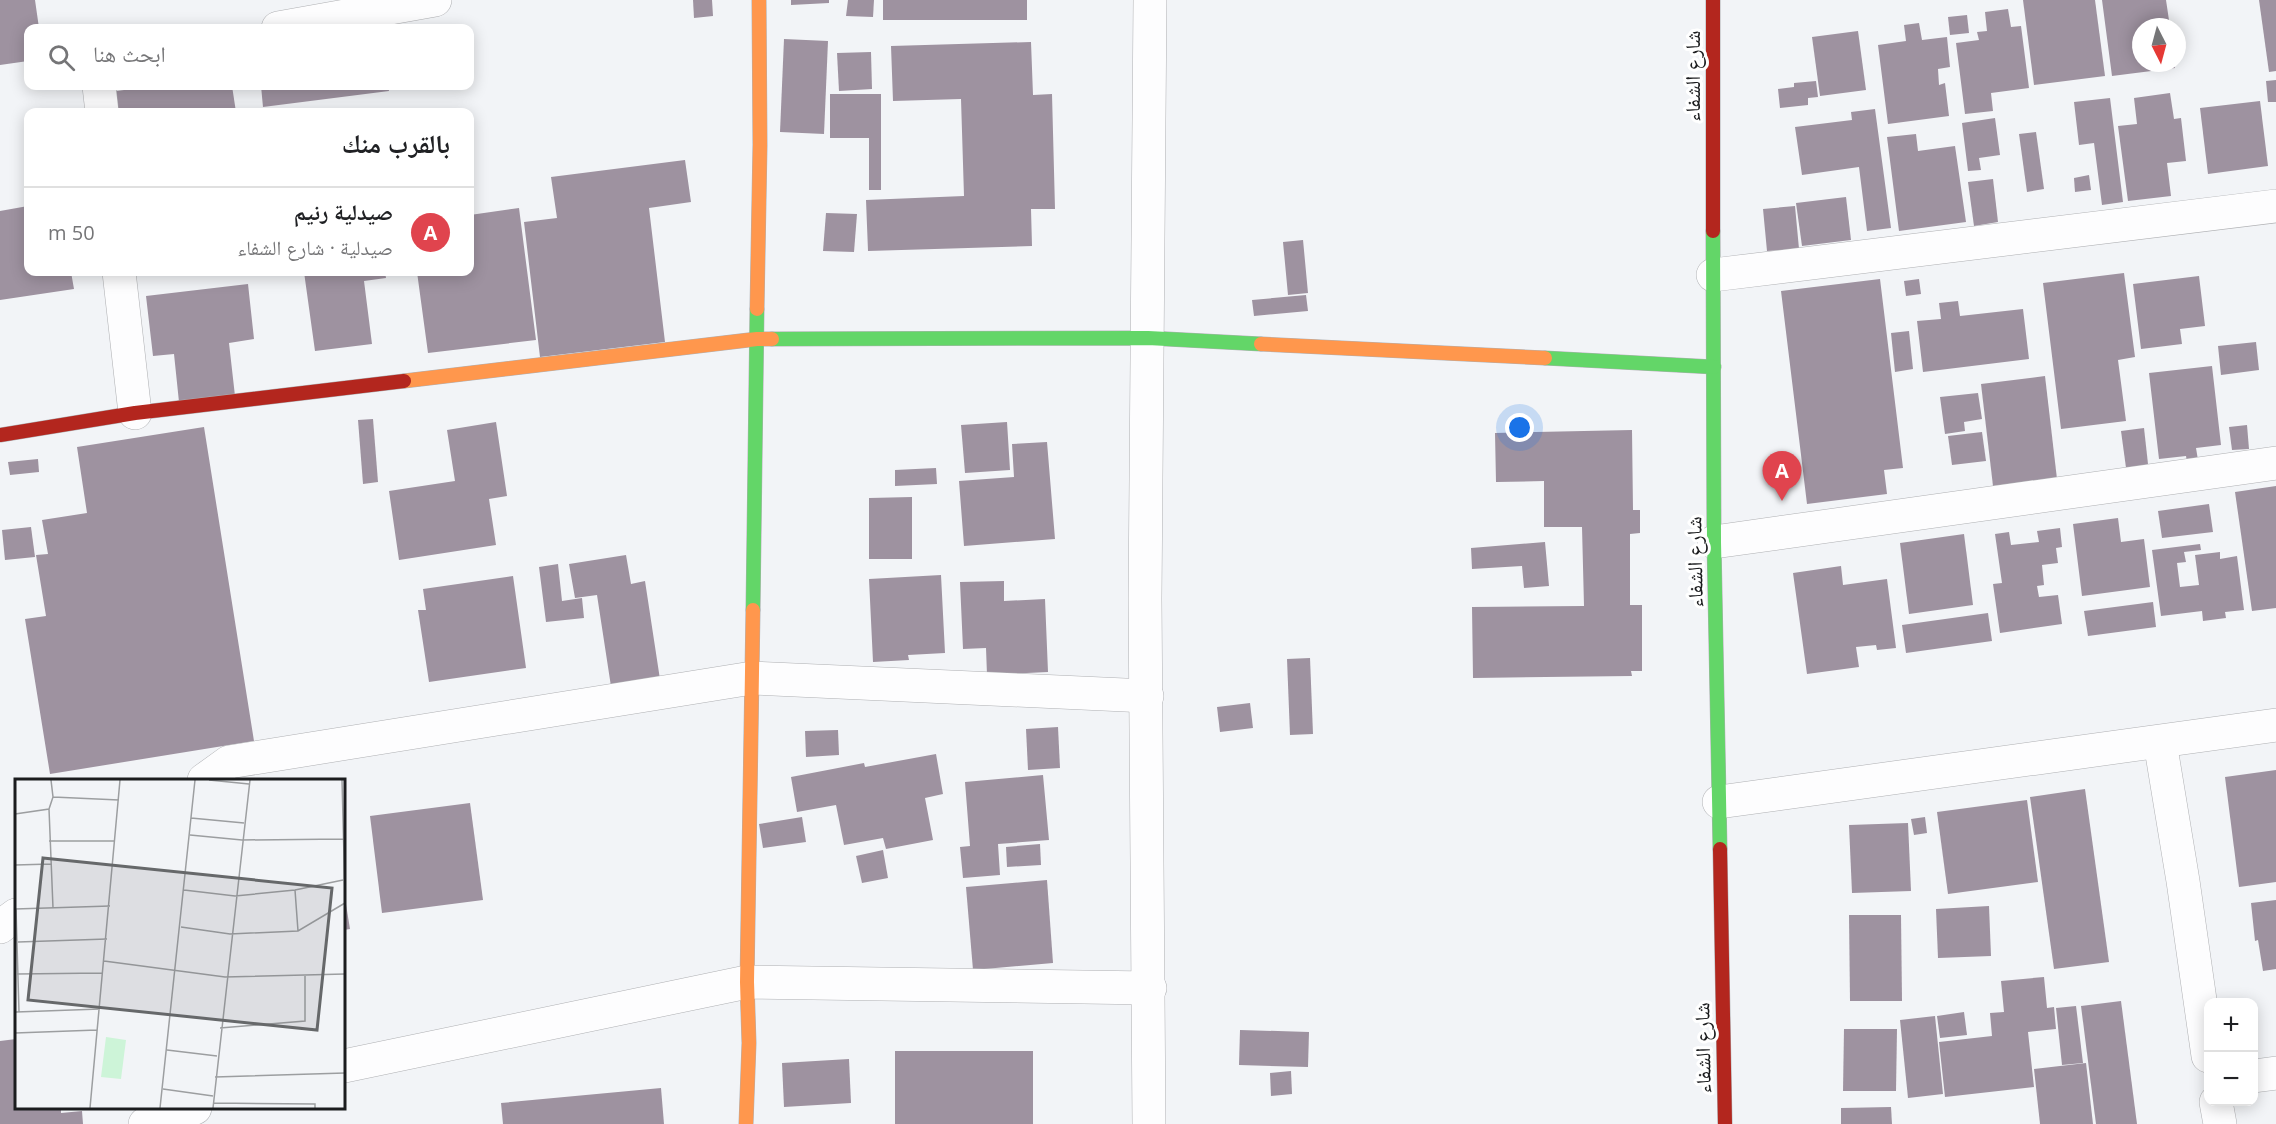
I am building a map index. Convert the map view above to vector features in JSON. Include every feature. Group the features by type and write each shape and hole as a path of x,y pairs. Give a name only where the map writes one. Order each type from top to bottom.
{"street":[{"path":"300,24 435,0"},
{"path":"746,1124 749,1043 747,982 757,339 759,0"},
{"path":"1149,1124 1150,988 1145,598 1150,0"},
{"name":"شارع الشفاء","path":"1713,0 1714,542 1725,1124"},
{"path":"99,90 102,108"},
{"path":"1713,276 2276,206"},
{"path":"119,276 135,413"},
{"path":"0,435 135,413 757,339 1148,338 1714,367"},
{"path":"1714,542 2276,463"},
{"path":"222,774 752,678 1147,696"},
{"path":"1719,802 2276,725"},
{"path":"2160,742 2207,1052"},
{"path":"0,927 15,916"},
{"path":"345,1066 747,982 1150,988"},
{"path":"2258,1075 2276,1073"},
{"path":"2217,1106 2220,1124"},
{"path":"145,1124 189,1109"}],"building":[{"path":"0,0 35,0 38,24 24,24 24,62 0,65"},
{"path":"693,0 712,0 713,16 694,18"},
{"path":"791,0 829,0 829,3 791,5"},
{"path":"848,0 874,0 873,17 846,16"},
{"path":"883,0 1027,0 1027,20 883,20"},
{"path":"2023,0 2095,0 2105,76 2034,85"},
{"path":"2102,0 2166,0 2169,18 2132,18 2132,72 2144,72 2112,76"},
{"path":"2259,0 2276,0 2276,71 2269,72"},
{"path":"2008,9 2011,27 2021,26 2029,88 1991,93 1993,111 1965,114 1956,43 1979,40 1977,32 1987,31 1985,12"},
{"path":"1967,15 1969,33 1950,35 1948,17"},
{"path":"1919,23 1922,40 1947,37 1950,67 1938,69 1939,85 1945,83 1949,116 1888,124 1878,45 1906,41 1904,25"},
{"path":"1858,31 1866,90 1820,96 1812,37"},
{"path":"784,39 828,41 824,134 780,132"},
{"path":"1031,42 1033,95 1052,94 1055,209 1031,209 1032,246 868,251 866,200 964,196 961,99 893,101 891,46"},
{"path":"871,52 872,89 839,91 837,53"},
{"path":"2276,80 2276,102 2268,102 2266,81"},
{"path":"1816,81 1818,97 1808,98 1808,105 1780,108 1778,89 1794,87 1794,83"},
{"path":"233,90 235,108 111,108 109,92"},
{"path":"261,90 389,91 263,107"},
{"path":"2170,93 2174,119 2181,118 2186,161 2167,163 2171,196 2128,201 2118,126 2137,124 2134,98"},
{"path":"830,94 881,94 881,190 869,190 869,138 830,138"},
{"path":"2110,98 2123,202 2102,205 2094,143 2079,145 2074,102"},
{"path":"2260,101 2268,166 2208,174 2200,108"},
{"path":"1875,109 1891,228 1867,231 1859,167 1802,175 1795,127 1852,120 1851,112"},
{"path":"1995,118 2000,155 1979,158 1981,170 1968,171 1962,123"},
{"path":"2036,132 2044,189 2027,192 2019,134"},
{"path":"1916,134 1918,151 1955,146 1966,222 1899,231 1887,137"},
{"path":"685,160 691,202 649,208 665,342 540,357 524,222 557,218 551,177"},
{"path":"2089,175 2091,190 2075,192 2074,178"},
{"path":"1993,179 1998,222 1974,226 1968,182"},
{"path":"1846,197 1851,240 1802,246 1796,203"},
{"path":"1795,206 1799,249 1767,251 1763,209"},
{"path":"24,207 24,276 72,276 74,289 0,300 0,211"},
{"path":"519,208 536,340 428,353 418,276 474,276 474,214"},
{"path":"826,213 857,214 854,252 823,251"},
{"path":"1303,240 1308,293 1288,295 1283,242"},
{"path":"2124,273 2135,357 2118,360 2126,421 2061,429 2043,283"},
{"path":"305,276 386,276 386,278 364,281 372,344 315,351"},
{"path":"2199,276 2205,326 2180,329 2182,344 2141,349 2133,284"},
{"path":"1880,279 1903,468 1884,470 1887,494 1807,504 1781,291"},
{"path":"1919,279 1921,294 1906,296 1904,281"},
{"path":"248,284 254,339 229,343 235,396 179,402 174,354 153,356 146,296"},
{"path":"1306,295 1308,311 1254,316 1252,300"},
{"path":"1958,301 1960,316 2023,309 2029,359 1923,372 1917,321 1941,319 1939,303"},
{"path":"1909,331 1913,369 1895,372 1891,333"},
{"path":"2256,342 2259,370 2221,375 2218,346"},
{"path":"2212,366 2221,445 2196,448 2198,460 2187,462 2186,456 2159,459 2149,373"},
{"path":"2045,376 2057,479 1993,486 1981,384"},
{"path":"1978,393 1982,419 1964,422 1965,431 1945,434 1940,397"},
{"path":"373,419 378,482 363,484 358,420"},
{"path":"496,422 507,496 489,499 496,545 399,560 389,491 455,481 447,430"},
{"path":"1007,422 1010,470 965,473 961,425"},
{"path":"2247,425 2249,449 2232,450 2229,427"},
{"path":"204,427 254,741 50,774 25,619 46,616 36,555 48,554 42,520 87,513 77,447"},
{"path":"2144,428 2149,473 2127,475 2121,431"},
{"path":"1632,430 1633,510 1640,510 1640,533 1630,534 1630,605 1642,605 1642,671 1631,671 1632,676 1473,678 1472,607 1584,606 1582,527 1544,527 1544,481 1496,482 1495,433"},
{"path":"1982,432 1986,461 1952,465 1948,436"},
{"path":"1047,442 1055,539 964,546 959,481 1014,477 1012,444"},
{"path":"38,459 39,472 10,475 8,462"},
{"path":"936,468 937,484 895,486 895,470"},
{"path":"2276,486 2276,608 2252,611 2235,492"},
{"path":"912,497 912,559 869,559 869,498"},
{"path":"2209,504 2213,532 2162,538 2158,511"},
{"path":"2118,518 2121,542 2144,539 2150,587 2082,596 2073,524"},
{"path":"31,527 35,557 5,560 2,530"},
{"path":"2060,528 2062,547 2056,548 2058,563 2042,565 2044,585 2037,586 2039,597 2058,595 2062,624 2000,633 1993,584 2002,583 1995,534 2009,532 2011,545 2039,542 2037,531"},
{"path":"1964,534 1973,605 1909,614 1900,543"},
{"path":"1545,542 1549,586 1524,588 1522,566 1472,569 1471,548"},
{"path":"2200,544 2201,550 2184,552 2186,562 2177,563 2180,587 2199,585 2195,555 2220,552 2220,559 2237,556 2244,610 2225,612 2226,618 2203,621 2202,611 2161,616 2152,550"},
{"path":"626,555 631,584 645,581 661,686 612,693 597,595 575,598 569,564"},
{"path":"558,564 562,601 582,598 584,618 546,622 539,567"},
{"path":"1841,566 1843,585 1887,579 1896,648 1877,650 1876,645 1856,647 1859,667 1807,674 1793,573"},
{"path":"941,575 945,653 908,655 909,660 873,662 869,579"},
{"path":"513,576 526,668 429,682 418,610 426,610 423,589"},
{"path":"1004,581 1004,601 1045,599 1048,672 987,675 986,648 963,649 960,582"},
{"path":"2153,602 2156,627 2088,636 2084,611"},
{"path":"1988,613 1992,641 1906,653 1902,625"},
{"path":"1310,658 1313,734 1290,735 1287,659"},
{"path":"1250,703 1253,728 1220,732 1217,707"},
{"path":"1058,727 1060,768 1028,770 1026,729"},
{"path":"838,730 839,755 806,757 805,731"},
{"path":"936,754 943,794 925,798 933,840 886,849 883,838 844,845 836,805 797,812 791,777 864,763 865,767"},
{"path":"2276,770 2276,882 2239,887 2225,777"},
{"path":"1043,775 1049,840 998,844 1000,875 963,878 960,847 970,846 965,782"},
{"path":"2085,789 2109,962 2054,969 2030,797"},
{"path":"2027,800 2038,882 1948,894 1937,812"},
{"path":"470,803 483,900 382,913 370,816"},
{"path":"802,817 806,842 763,848 759,824"},
{"path":"1925,817 1927,833 1914,835 1911,819"},
{"path":"1908,823 1911,891 1852,893 1849,825"},
{"path":"1040,844 1041,865 1007,867 1006,847"},
{"path":"883,850 888,878 862,883 856,856"},
{"path":"1047,880 1053,963 973,970 966,887"},
{"path":"345,898 350,929 345,930"},
{"path":"2276,900 2276,969 2263,971 2258,940 2255,941 2251,903"},
{"path":"1989,906 1991,956 1938,958 1936,909"},
{"path":"1849,915 1901,915 1902,1001 1850,1001"},
{"path":"2044,977 2047,1008 2054,1007 2056,1029 2028,1032 2034,1087 1945,1097 1939,1042 1992,1036 1990,1013 2004,1012 2001,981"},
{"path":"2121,1001 2137,1124 2096,1124 2081,1006"},
{"path":"2076,1006 2083,1063 2062,1065 2056,1008"},
{"path":"1964,1012 1967,1035 1940,1038 1937,1016"},
{"path":"1935,1016 1943,1094 1908,1098 1900,1020"},
{"path":"1844,1029 1897,1029 1896,1091 1843,1091"},
{"path":"1240,1030 1309,1032 1308,1067 1239,1065"},
{"path":"15,1039 15,1109 61,1109 61,1113 82,1111 83,1124 0,1124 0,1041"},
{"path":"895,1051 1033,1051 1033,1124 895,1124"},
{"path":"849,1059 851,1103 784,1107 782,1063"},
{"path":"2086,1063 2093,1124 2040,1124 2034,1069"},
{"path":"1291,1071 1292,1094 1271,1096 1270,1073"},
{"path":"661,1088 664,1124 503,1124 501,1103"},
{"path":"1891,1107 1892,1124 1841,1124 1841,1108"}],"traffic: fast":[{"path":"1713,231 1714,542 1720,849"},
{"path":"753,610 757,309"},
{"path":"772,339 1148,338 1261,344"},
{"path":"1545,358 1714,367"}],"traffic: slow":[{"path":"757,309 760,145 759,0"},
{"path":"404,381 772,339"},
{"path":"1261,344 1545,358"},
{"path":"746,1124 749,1043 747,982 753,610"}],"traffic: jam":[{"path":"1713,0 1713,231"},
{"path":"0,435 135,413 404,381"},
{"path":"1720,849 1725,1124"}],"place":[{"name":"صيدلية رنيم","path":"1782,501"}]}
